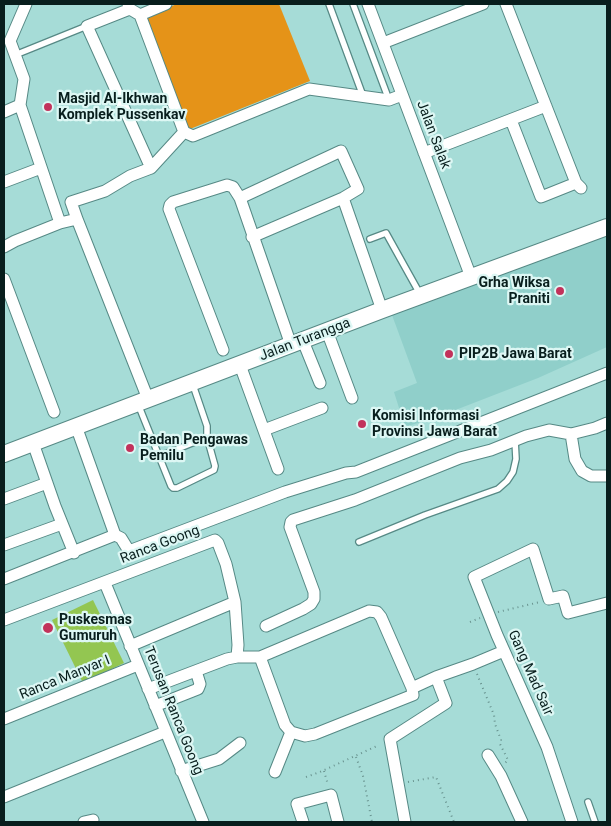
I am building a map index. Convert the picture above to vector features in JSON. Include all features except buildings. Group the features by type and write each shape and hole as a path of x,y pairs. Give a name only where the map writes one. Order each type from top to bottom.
{"main road":[{"name":"Jalan Turangga","path":"4,454 382,310 607,227"}],"street":[{"path":"26,4 7,42 15,55 24,79 20,105 60,223"},
{"path":"151,168 88,26 133,9 166,4"},
{"name":"Jalan Salak","path":"368,4 472,277"},
{"path":"382,43 483,4"},
{"path":"506,4 578,186 541,197 510,120"},
{"path":"133,9 184,132 193,136 309,89 388,100 402,95"},
{"path":"4,112 20,105"},
{"path":"424,154 546,106"},
{"path":"143,401 71,202 105,191 130,176 151,168 184,132"},
{"path":"240,198 341,151 358,189 343,198 252,237"},
{"path":"4,182 41,168"},
{"path":"223,350 169,209 173,202 227,185 233,187 240,198 252,237 297,343 320,383"},
{"path":"343,198 382,310"},
{"path":"4,248 15,240 60,223 77,219"},
{"path":"4,279 54,412"},
{"path":"327,331 352,398"},
{"path":"240,365 278,469"},
{"path":"76,426 115,535 121,538 126,548 130,551 285,492 346,473 356,472 607,373"},
{"path":"264,430 322,408"},
{"path":"266,626 303,609 310,605 314,599 314,592 290,527 291,522 299,517 355,500 460,458 491,450 515,440 549,430 571,434 607,423"},
{"path":"571,434 575,459 582,472 591,476 607,476"},
{"path":"33,443 74,552"},
{"path":"4,499 47,484"},
{"path":"4,545 62,524"},
{"path":"4,579 115,535"},
{"name":"Ranca Goong","path":"4,620 215,540 226,564 235,602 237,657"},
{"name":"Gang Mad Sair","path":"549,599 533,549 514,556 512,559 474,577 504,651 547,746 572,822"},
{"name":"Terusan Ranca Goong","path":"105,582 203,822"},
{"path":"549,599 563,596 568,613 607,603"},
{"path":"130,646 235,602"},
{"path":"148,689 237,657 260,657 369,611 374,611 381,617 414,693 411,696 324,731 305,736 292,732 285,725 260,657"},
{"path":"412,688 504,651"},
{"name":"Ranca Manyar I","path":"4,719 138,665"},
{"path":"155,706 198,689 200,684 196,671"},
{"path":"405,822 390,740 446,703 436,677"},
{"path":"4,797 165,732"},
{"path":"275,772 292,732"},
{"path":"181,771 218,759 240,743"},
{"path":"488,755 522,822"},
{"path":"303,822 297,804 331,795 338,822"}],"lane":[{"path":"329,4 364,98"},
{"path":"352,4 388,100"},
{"path":"15,55 88,26"},
{"path":"370,239 386,233 421,296"},
{"path":"143,401 171,486 177,488 214,470 216,466 207,437 207,426 192,383"},
{"path":"160,456 207,437"},
{"path":"358,542 424,515 498,489 507,482 513,472 516,459 515,440"},
{"path":"588,802 595,822"}],"path":[{"path":"470,622 506,609 511,610 549,599"},
{"path":"473,664 494,715 501,740 500,744 508,760 496,768"},
{"path":"306,777 390,740"},
{"path":"356,756 363,776 372,822"},
{"path":"324,770 331,795"},
{"path":"398,783 436,778 454,822"}],"shaded area":[{"path":"177,4 279,4 310,81 185,131 140,19"},
{"path":"607,236 607,347 538,378 440,416 405,427 394,392 417,383 392,315"},
{"path":"93,600 124,663 83,683 52,620"}],"place":[{"name":"Masjid Al-Ikhwan Komplek Pussenkav","path":"48,107"},
{"name":"Grha Wiksa Praniti","path":"560,291"},
{"name":"PIP2B Jawa Barat","path":"449,354"},
{"name":"Komisi Informasi Provinsi Jawa Barat","path":"362,424"},
{"name":"Badan Pengawas Pemilu","path":"130,448"},
{"name":"Puskesmas Gumuruh","path":"48,628"}]}
